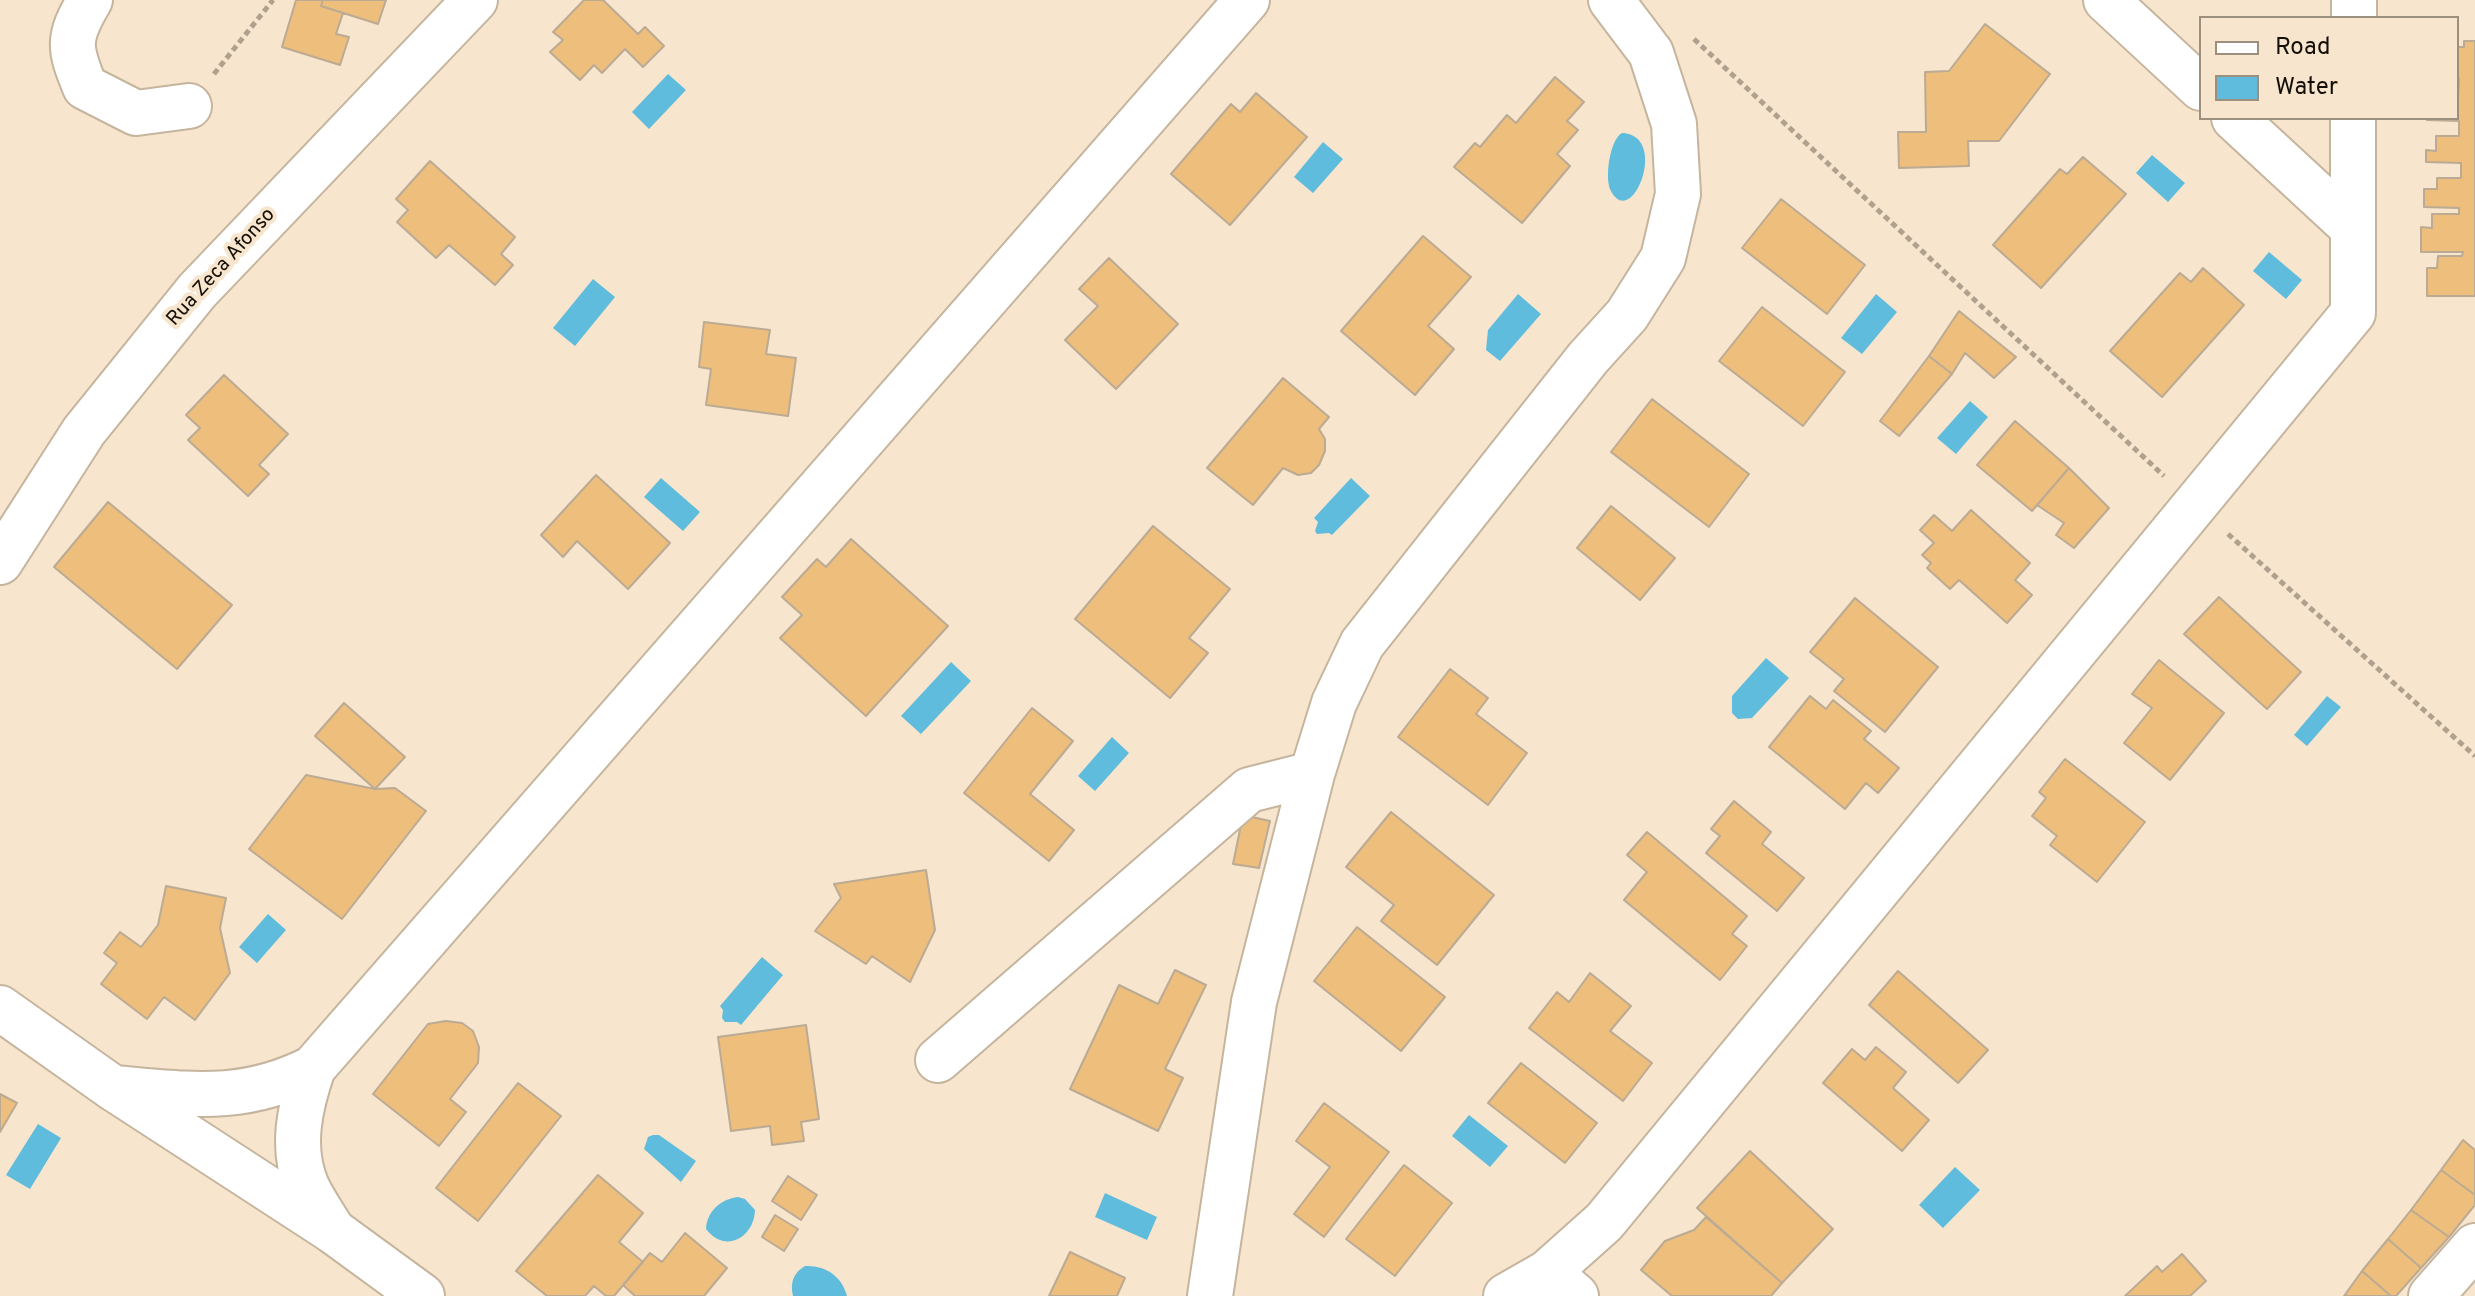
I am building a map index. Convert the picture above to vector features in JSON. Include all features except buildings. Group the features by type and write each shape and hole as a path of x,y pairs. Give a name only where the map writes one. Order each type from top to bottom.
{"street":[{"path":"90,0 78,20 71,53 85,87 136,113 189,106"},
{"name":"Rua Zeca Afonso","path":"0,562 84,431 197,291 475,0"},
{"path":"113,1088 220,1095 253,1092 285,1083 313,1068 1247,0"},
{"path":"1210,1296 1254,1002 1312,774 1334,703 1362,644 1578,371 1627,315 1663,258 1678,194 1674,124 1651,53 1611,0"},
{"path":"2106,0 2199,86"},
{"path":"2236,120 2352,227"},
{"path":"1506,1296 1562,1284 1604,1222 2353,313 2353,120"},
{"path":"938,1060 1249,790 1312,774"},
{"path":"0,1008 113,1088 333,1231 422,1296"},
{"path":"313,1068 301,1105 297,1142 306,1185 333,1231"},
{"path":"1218,1233 1240,1296"},
{"path":"2431,1296 2475,1246"}],"path":[{"path":"189,106 273,0"},
{"path":"1687,32 2195,505 2475,756"}],"water":[{"path":"668,74 686,90 649,129 632,112"},
{"path":"1622,133 1636,138 1643,149 1645,163 1636,191 1628,199 1619,200 1611,191 1608,169 1614,143"},
{"path":"1323,142 1343,159 1313,193 1294,177"},
{"path":"2152,155 2185,183 2168,202 2136,173"},
{"path":"2269,252 2302,280 2286,299 2253,271"},
{"path":"593,279 615,297 575,346 553,328"},
{"path":"1518,294 1541,314 1500,361 1486,350 1488,330"},
{"path":"1876,294 1897,312 1862,354 1841,338"},
{"path":"1970,401 1988,417 1956,454 1937,438"},
{"path":"661,478 700,512 683,531 644,497"},
{"path":"1351,478 1370,496 1332,535 1317,534 1318,522 1314,518"},
{"path":"1766,658 1789,678 1752,718 1738,719 1732,713 1732,696"},
{"path":"951,662 971,681 921,734 901,716"},
{"path":"2327,696 2341,707 2307,746 2294,735"},
{"path":"1112,737 1129,753 1095,791 1078,776"},
{"path":"268,914 286,930 257,963 239,947"},
{"path":"762,957 783,975 741,1025 725,1022 720,1006"},
{"path":"1469,1115 1508,1146 1490,1167 1452,1136"},
{"path":"38,1124 61,1138 30,1189 6,1175"},
{"path":"659,1135 696,1161 681,1182 644,1149 648,1137"},
{"path":"1955,1167 1980,1190 1943,1228 1919,1205"},
{"path":"1105,1193 1157,1217 1147,1240 1095,1217"},
{"path":"738,1197 745,1199 755,1210 753,1220 744,1235 722,1241 706,1229 709,1217 721,1203"},
{"path":"805,1266 819,1267 832,1273 847,1296 793,1296 793,1279"}]}
